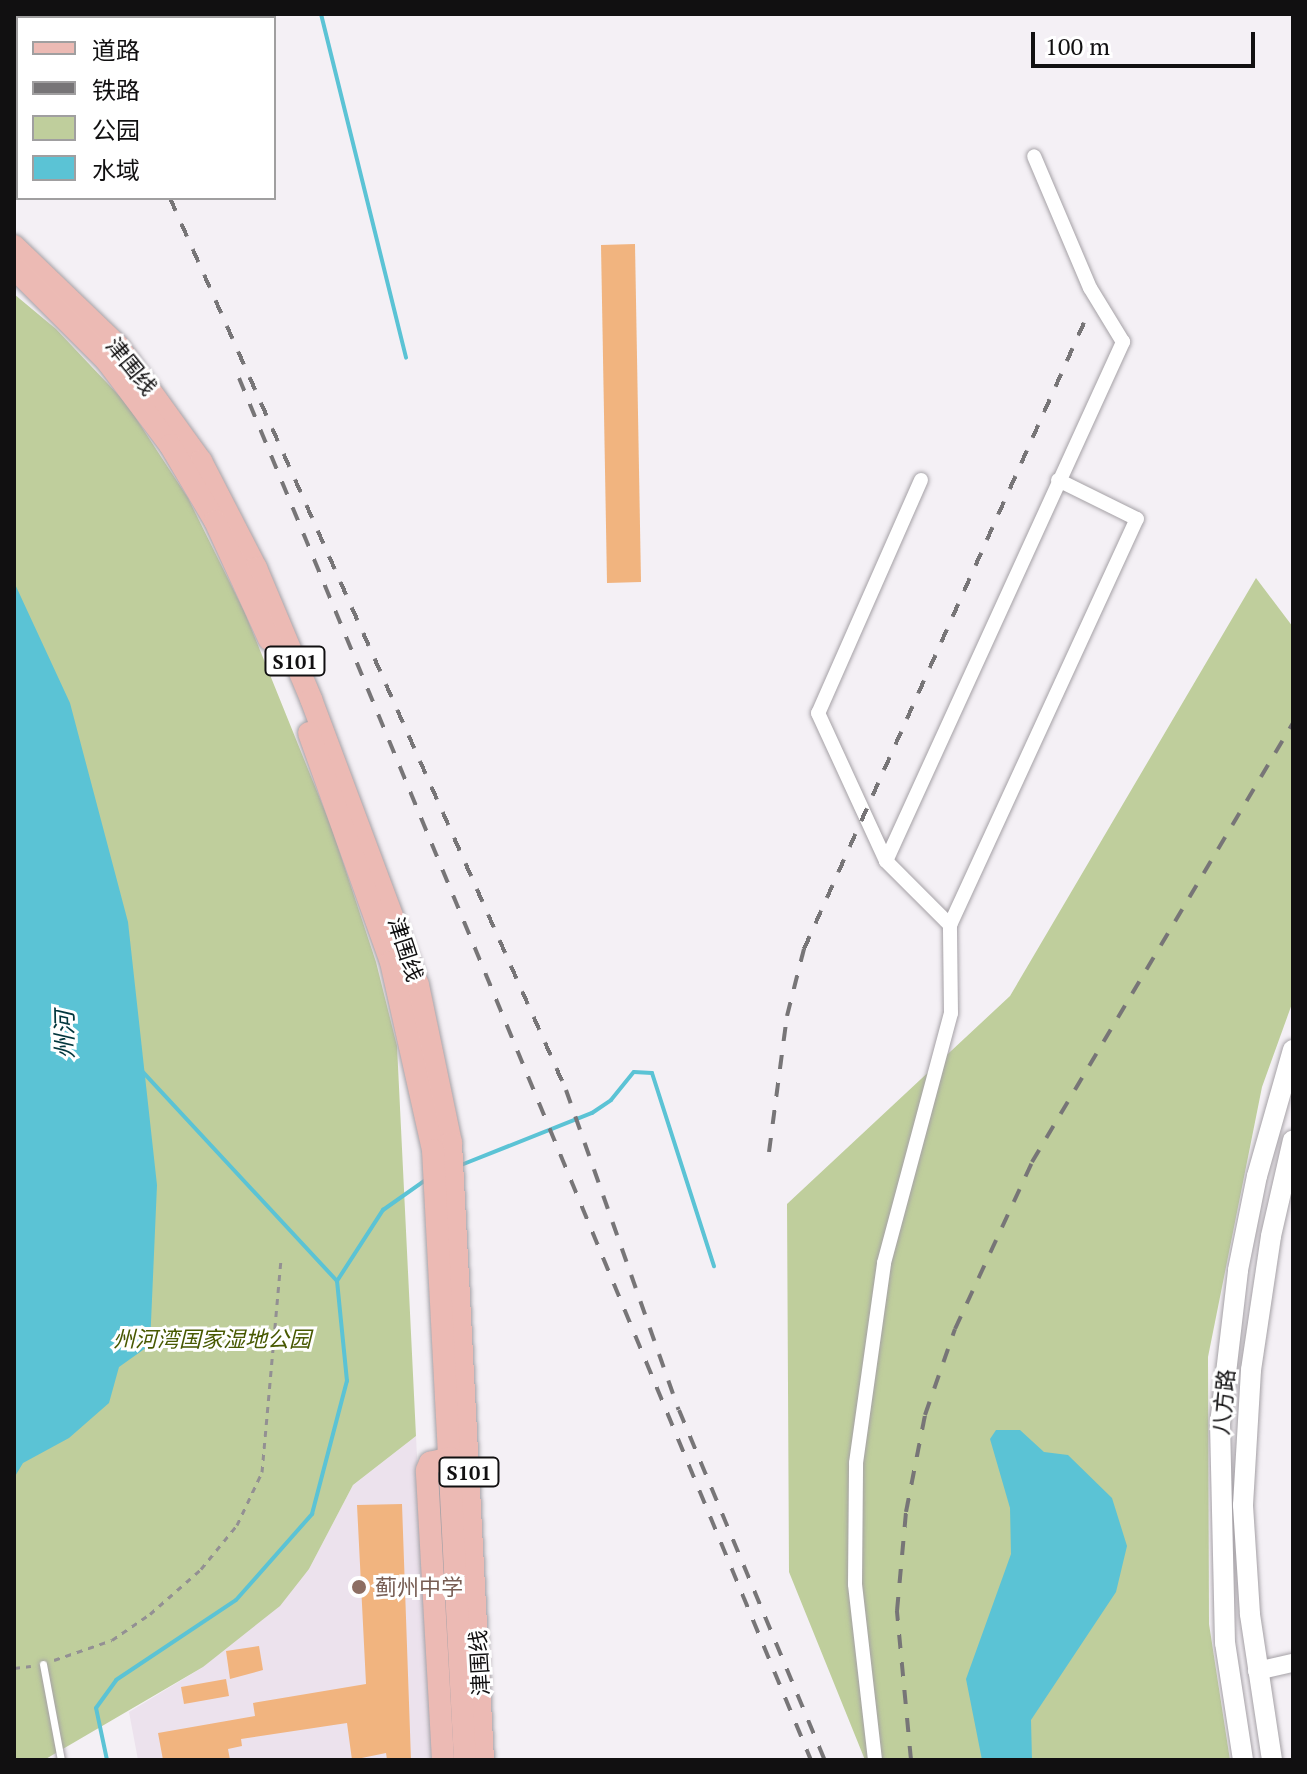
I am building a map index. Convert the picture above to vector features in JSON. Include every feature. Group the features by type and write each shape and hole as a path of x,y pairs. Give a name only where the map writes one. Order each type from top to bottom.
{"main road":[{"name":"津围线","path":"14,246 83,310 153,389 201,461 249,554 390,900 433,1042 483,1760"},
{"name":"津围线","path":"14,268 70,322 140,402 194,482 242,575 316,751 391,962 442,1147"},
{"name":"八方路","path":"1243,1760 1225,1643 1220,1424 1238,1270 1257,1176 1293,1050"},
{"name":"八方路","path":"1272,1760 1257,1671 1245,1542 1246,1430 1271,1236 1293,1140"},
{"name":"津围线","path":"445,1188 450,1458 465,1760"},
{"path":"443,1760 427,1470 430,1463 450,1458"}],"street":[{"path":"886,861 1123,342 1090,288 1034,156"},
{"path":"921,480 818,713 886,861 950,925"},
{"path":"875,1760 855,1584 856,1463 884,1263 951,1013 950,925 1137,519 1058,480"},
{"path":"1257,1671 1293,1663"}],"lane":[{"path":"43,1664 61,1760"}],"path":[{"path":"14,1668 43,1664 112,1640 150,1614 201,1569 237,1525 262,1472 281,1260"}],"shaded area":[{"name":"蓟州中学","path":"416,1436 432,1760 138,1760 129,1712 203,1667 309,1569 353,1485"}],"green space":[{"name":"州河湾国家湿地公园","path":"14,294 56,329 126,403 188,498 245,613 331,826 376,962 397,1046 416,1436 353,1485 309,1569 280,1606 203,1667 44,1760 14,1760"},
{"path":"1256,578 1293,627 1293,1001 1262,1087 1208,1357 1209,1624 1230,1760 865,1760 789,1572 787,1204 1010,996"}],"water":[{"name":"州河","path":"14,582 70,703 128,922 157,1185 150,1345 119,1367 109,1403 69,1438 23,1463 14,1478"},
{"path":"996,1430 1020,1430 1044,1452 1068,1455 1112,1498 1127,1546 1116,1592 1031,1720 1032,1760 982,1760 966,1679 1011,1554 1010,1508 990,1439"}],"building":[{"path":"635,244 641,582 607,583 601,245"},
{"path":"402,1504 411,1760 387,1760 386,1753 352,1760 347,1723 241,1739 242,1746 228,1749 230,1760 163,1760 158,1733 255,1716 253,1703 366,1684 357,1505"},
{"path":"259,1646 263,1670 230,1679 226,1651"},
{"path":"226,1679 229,1696 184,1704 181,1687"}],"waterway":[{"path":"321,14 406,358"},
{"path":"107,1760 96,1708 116,1680 236,1600 312,1514 347,1381 337,1281 143,1072"},
{"path":"461,1165 592,1113 611,1100 634,1072 652,1073 714,1266"},
{"path":"337,1281 383,1210 427,1179"}],"railway":[{"path":"171,200 566,1090 679,1410 825,1760"},
{"path":"769,1152 787,1016 804,949 1087,316"},
{"path":"239,378 811,1760"},
{"path":"911,1760 897,1611 906,1512 925,1415 955,1329 1032,1162 1293,723"}],"place":[{"name":"蓟州中学","path":"359,1587"}]}
